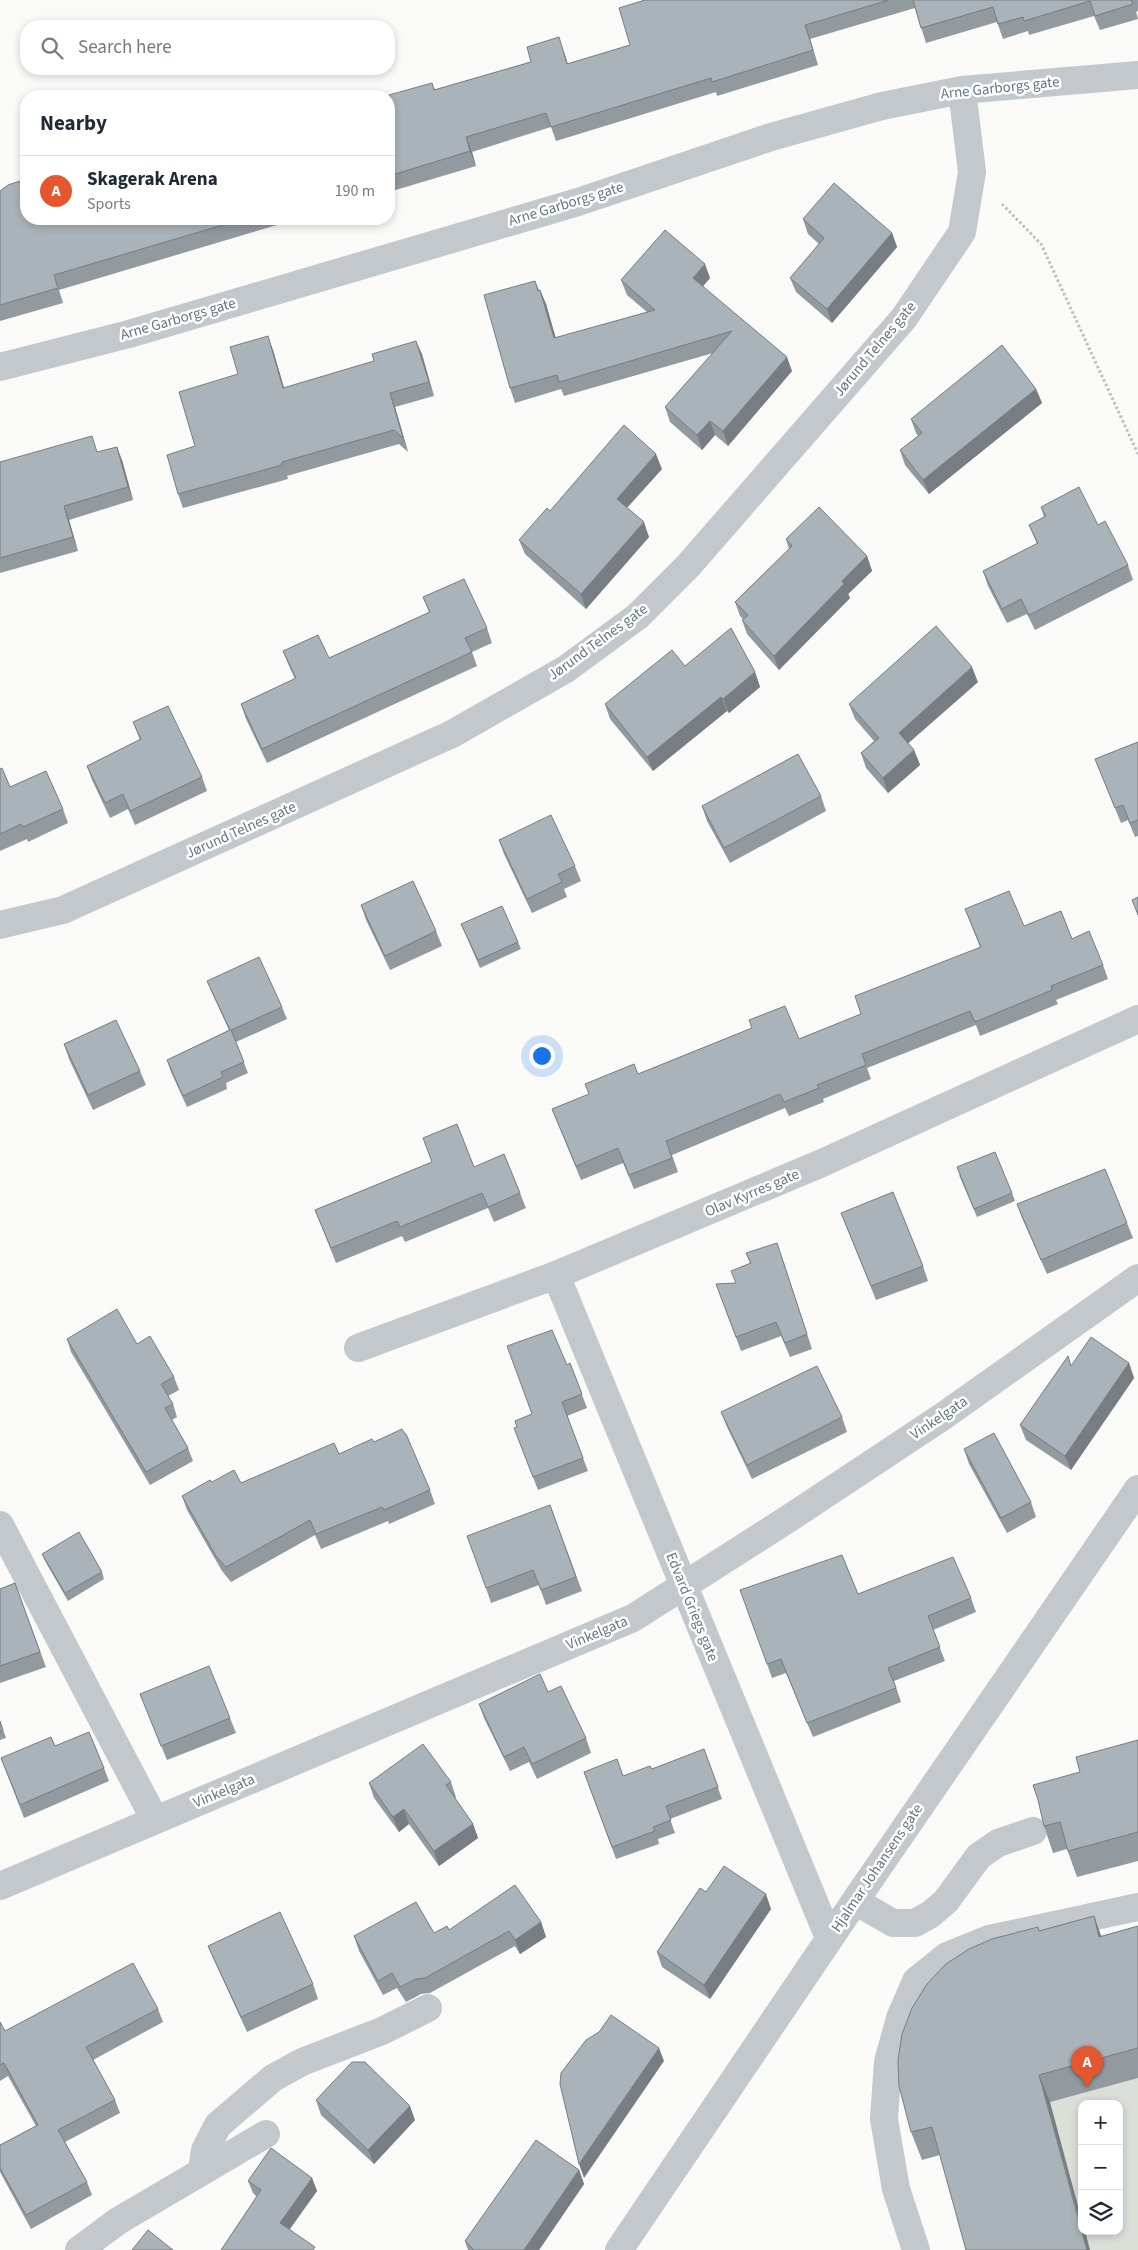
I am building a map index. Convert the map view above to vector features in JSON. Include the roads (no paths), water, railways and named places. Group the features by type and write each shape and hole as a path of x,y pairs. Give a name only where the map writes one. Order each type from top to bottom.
{"street":[{"name":"Arne Garborgs gate","path":"0,367 129,334 569,204 771,137 882,106 962,90 1138,75"},
{"name":"Jørund Telnes gate","path":"0,925 63,910 452,734 566,669 638,616 688,566 904,318 962,232 972,172 962,90"},
{"name":"Olav Kyrres gate","path":"358,1348 556,1275 822,1163 1138,1019"},
{"name":"Edvard Griegs gate","path":"556,1275 829,1938"},
{"name":"Vinkelgata","path":"0,1886 633,1618 942,1417 1138,1278"},
{"name":"Hjalmar Johansens gate","path":"619,2250 829,1938 1138,1488"},
{"path":"0,1526 155,1820"},
{"path":"855,1901 893,1923 915,1923 931,1914 946,1901 979,1856 998,1843 1033,1831"},
{"path":"916,2250 896,2188 884,2119 888,2062 900,2018 916,1980 947,1956 989,1939 1138,1906"},
{"path":"202,2170 205,2150 218,2125 274,2078 302,2062 382,2032 428,2008"},
{"path":"79,2250 118,2221 266,2134"}],"place":[{"name":"Skagerak Arena","path":"1087,2087"}]}
